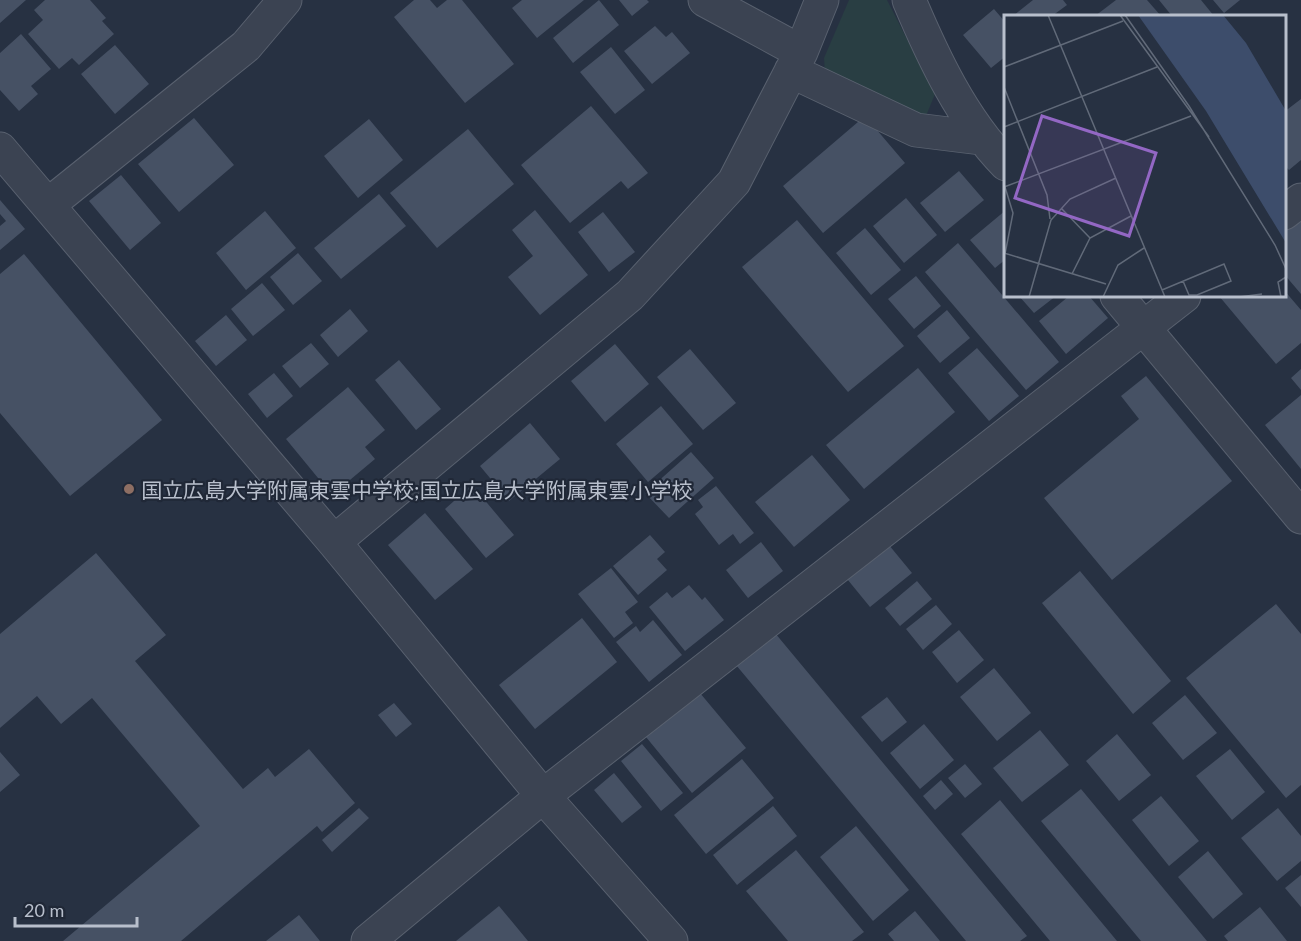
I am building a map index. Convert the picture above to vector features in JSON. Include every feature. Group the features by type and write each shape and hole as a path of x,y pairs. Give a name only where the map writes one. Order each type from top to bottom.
{"street":[{"path":"48,205 246,45 285,0"},
{"path":"705,0 796,62 916,130 981,138"},
{"path":"334,542 630,295 734,182 796,62 822,0"},
{"path":"909,0 926,40 981,138 1004,163"},
{"path":"0,149 334,542 543,796 671,941"},
{"path":"1286,211 1301,200"},
{"path":"1118,297 1301,517"},
{"path":"368,941 543,796 1183,297"}],"green space":[{"path":"849,0 887,0 935,94 926,116 911,116 825,74 824,58"}],"building":[{"path":"0,0 26,0 0,23"},
{"path":"45,0 90,0 106,18 102,21 114,34 79,65 72,58 59,69 28,34 43,20 34,10"},
{"path":"414,0 430,0 437,8 447,0 462,0 514,64 465,103 394,17"},
{"path":"522,0 584,0 537,38 512,8"},
{"path":"599,0 619,25 573,63 553,38"},
{"path":"619,0 647,0 649,2 632,16"},
{"path":"1033,0 1063,0 1067,5 1053,15 1014,15"},
{"path":"1116,0 1147,0 1160,15 1096,15"},
{"path":"1159,0 1201,0 1213,15 1171,15"},
{"path":"1213,0 1240,0 1224,13"},
{"path":"994,9 1004,21 1004,58 991,68 963,35"},
{"path":"655,26 666,37 672,32 690,53 652,84 624,51"},
{"path":"21,34 51,69 31,86 38,94 19,111 0,90 0,53"},
{"path":"115,45 149,84 115,114 81,74"},
{"path":"611,47 645,90 615,114 580,72"},
{"path":"1301,99 1301,160 1289,170 1286,167 1286,110"},
{"path":"591,106 648,173 628,189 621,181 570,223 521,165"},
{"path":"865,116 905,163 823,233 783,186"},
{"path":"194,118 234,165 179,212 138,164"},
{"path":"369,119 403,160 358,198 324,156"},
{"path":"468,129 514,184 437,248 390,193"},
{"path":"959,171 984,200 945,232 920,203"},
{"path":"121,175 161,223 130,250 89,201"},
{"path":"379,194 406,226 341,279 314,248"},
{"path":"906,198 937,235 904,263 873,226"},
{"path":"0,200 25,229 0,250 0,226 6,221 0,214"},
{"path":"535,210 588,275 540,315 508,277 533,256 512,230"},
{"path":"265,211 296,248 246,290 216,253"},
{"path":"603,212 635,252 609,272 578,232"},
{"path":"1004,212 1004,261 995,268 970,240"},
{"path":"1301,216 1301,294 1286,276 1286,228"},
{"path":"797,220 904,346 848,392 742,267"},
{"path":"865,228 901,270 871,295 836,253"},
{"path":"958,243 1059,362 1026,390 925,272"},
{"path":"298,253 322,281 293,305 270,277"},
{"path":"24,254 162,420 70,496 0,413 0,274"},
{"path":"916,276 941,306 914,329 888,299"},
{"path":"262,283 285,310 253,336 231,309"},
{"path":"1286,292 1301,310 1301,343 1276,364 1220,297 1286,297"},
{"path":"1020,297 1055,297 1034,313"},
{"path":"1068,297 1090,297 1108,318 1066,354 1039,321"},
{"path":"350,309 368,331 338,357 320,335"},
{"path":"947,310 970,338 940,363 917,336"},
{"path":"226,315 247,340 216,366 195,341"},
{"path":"311,343 329,364 300,388 282,366"},
{"path":"615,344 649,384 605,422 571,381"},
{"path":"977,348 1019,396 989,421 948,373"},
{"path":"690,349 736,403 703,430 657,377"},
{"path":"399,360 441,409 416,430 375,380"},
{"path":"918,368 955,412 864,489 826,445"},
{"path":"1301,369 1301,390 1291,378"},
{"path":"274,373 293,396 267,418 248,394"},
{"path":"1146,376 1232,481 1112,580 1044,498 1139,419 1121,396"},
{"path":"348,387 385,430 365,447 375,459 332,495 286,439"},
{"path":"1301,395 1301,469 1265,425"},
{"path":"661,406 693,444 648,482 616,444"},
{"path":"530,423 560,459 509,501 480,466"},
{"path":"691,452 714,478 669,518 645,493"},
{"path":"812,455 850,500 794,547 755,502"},
{"path":"472,485 514,535 486,558 445,509"},
{"path":"716,486 754,533 740,544 733,534 719,545 695,514 703,507 698,500"},
{"path":"425,513 473,569 435,600 388,545"},
{"path":"650,535 665,552 657,559 667,570 638,595 613,566"},
{"path":"884,539 912,573 870,607 843,574"},
{"path":"761,542 783,571 748,598 726,570"},
{"path":"96,553 166,635 135,661 243,789 268,768 275,777 309,749 355,803 322,832 317,826 181,941 63,941 200,826 92,698 61,724 37,696 0,728 0,634"},
{"path":"611,568 638,602 625,612 633,623 614,638 578,594"},
{"path":"1080,571 1171,681 1133,714 1042,603"},
{"path":"917,581 932,599 900,626 885,608"},
{"path":"689,585 702,600 705,597 724,620 685,651 649,607 667,592 672,598"},
{"path":"1276,604 1301,634 1301,785 1286,798 1186,678"},
{"path":"936,605 952,624 923,650 906,629"},
{"path":"582,618 617,662 535,729 499,685"},
{"path":"653,620 682,655 649,682 616,642 636,626 640,632"},
{"path":"959,630 984,660 957,683 932,652"},
{"path":"775,633 1027,936 1020,941 966,941 736,665"},
{"path":"994,668 1031,713 997,741 960,697"},
{"path":"700,693 746,748 692,793 646,737"},
{"path":"1185,695 1217,733 1183,760 1152,723"},
{"path":"887,697 907,722 882,742 861,717"},
{"path":"394,703 412,724 396,737 378,715"},
{"path":"924,724 954,760 920,789 890,753"},
{"path":"1040,730 1069,765 1022,802 993,768"},
{"path":"1117,734 1151,775 1119,801 1086,761"},
{"path":"642,744 683,793 661,811 621,761"},
{"path":"1230,749 1265,792 1232,820 1196,776"},
{"path":"0,752 20,775 0,792"},
{"path":"742,759 774,798 706,854 674,815"},
{"path":"965,764 982,784 965,798 948,778"},
{"path":"614,773 642,807 622,823 594,790"},
{"path":"941,780 953,794 935,810 923,796"},
{"path":"1081,789 1207,941 1141,941 1041,821"},
{"path":"1161,796 1199,841 1169,866 1132,820"},
{"path":"1000,800 1117,941 1050,941 961,834"},
{"path":"773,806 797,836 737,885 713,855"},
{"path":"359,808 369,818 332,852 322,840"},
{"path":"1278,808 1301,836 1301,861 1277,881 1241,838"},
{"path":"856,826 909,890 873,921 820,857"},
{"path":"796,850 864,932 852,941 788,941 746,891"},
{"path":"1208,851 1243,894 1213,919 1178,877"},
{"path":"1301,875 1301,907 1285,888"},
{"path":"499,906 528,941 456,941"},
{"path":"1260,907 1287,941 1228,941 1224,936"},
{"path":"915,911 940,941 894,941 888,934"},
{"path":"299,915 320,941 266,941"}],"place":[{"name":"国立広島大学附属東雲中学校;国立広島大学附属東雲小学校","path":"129,489"}]}
